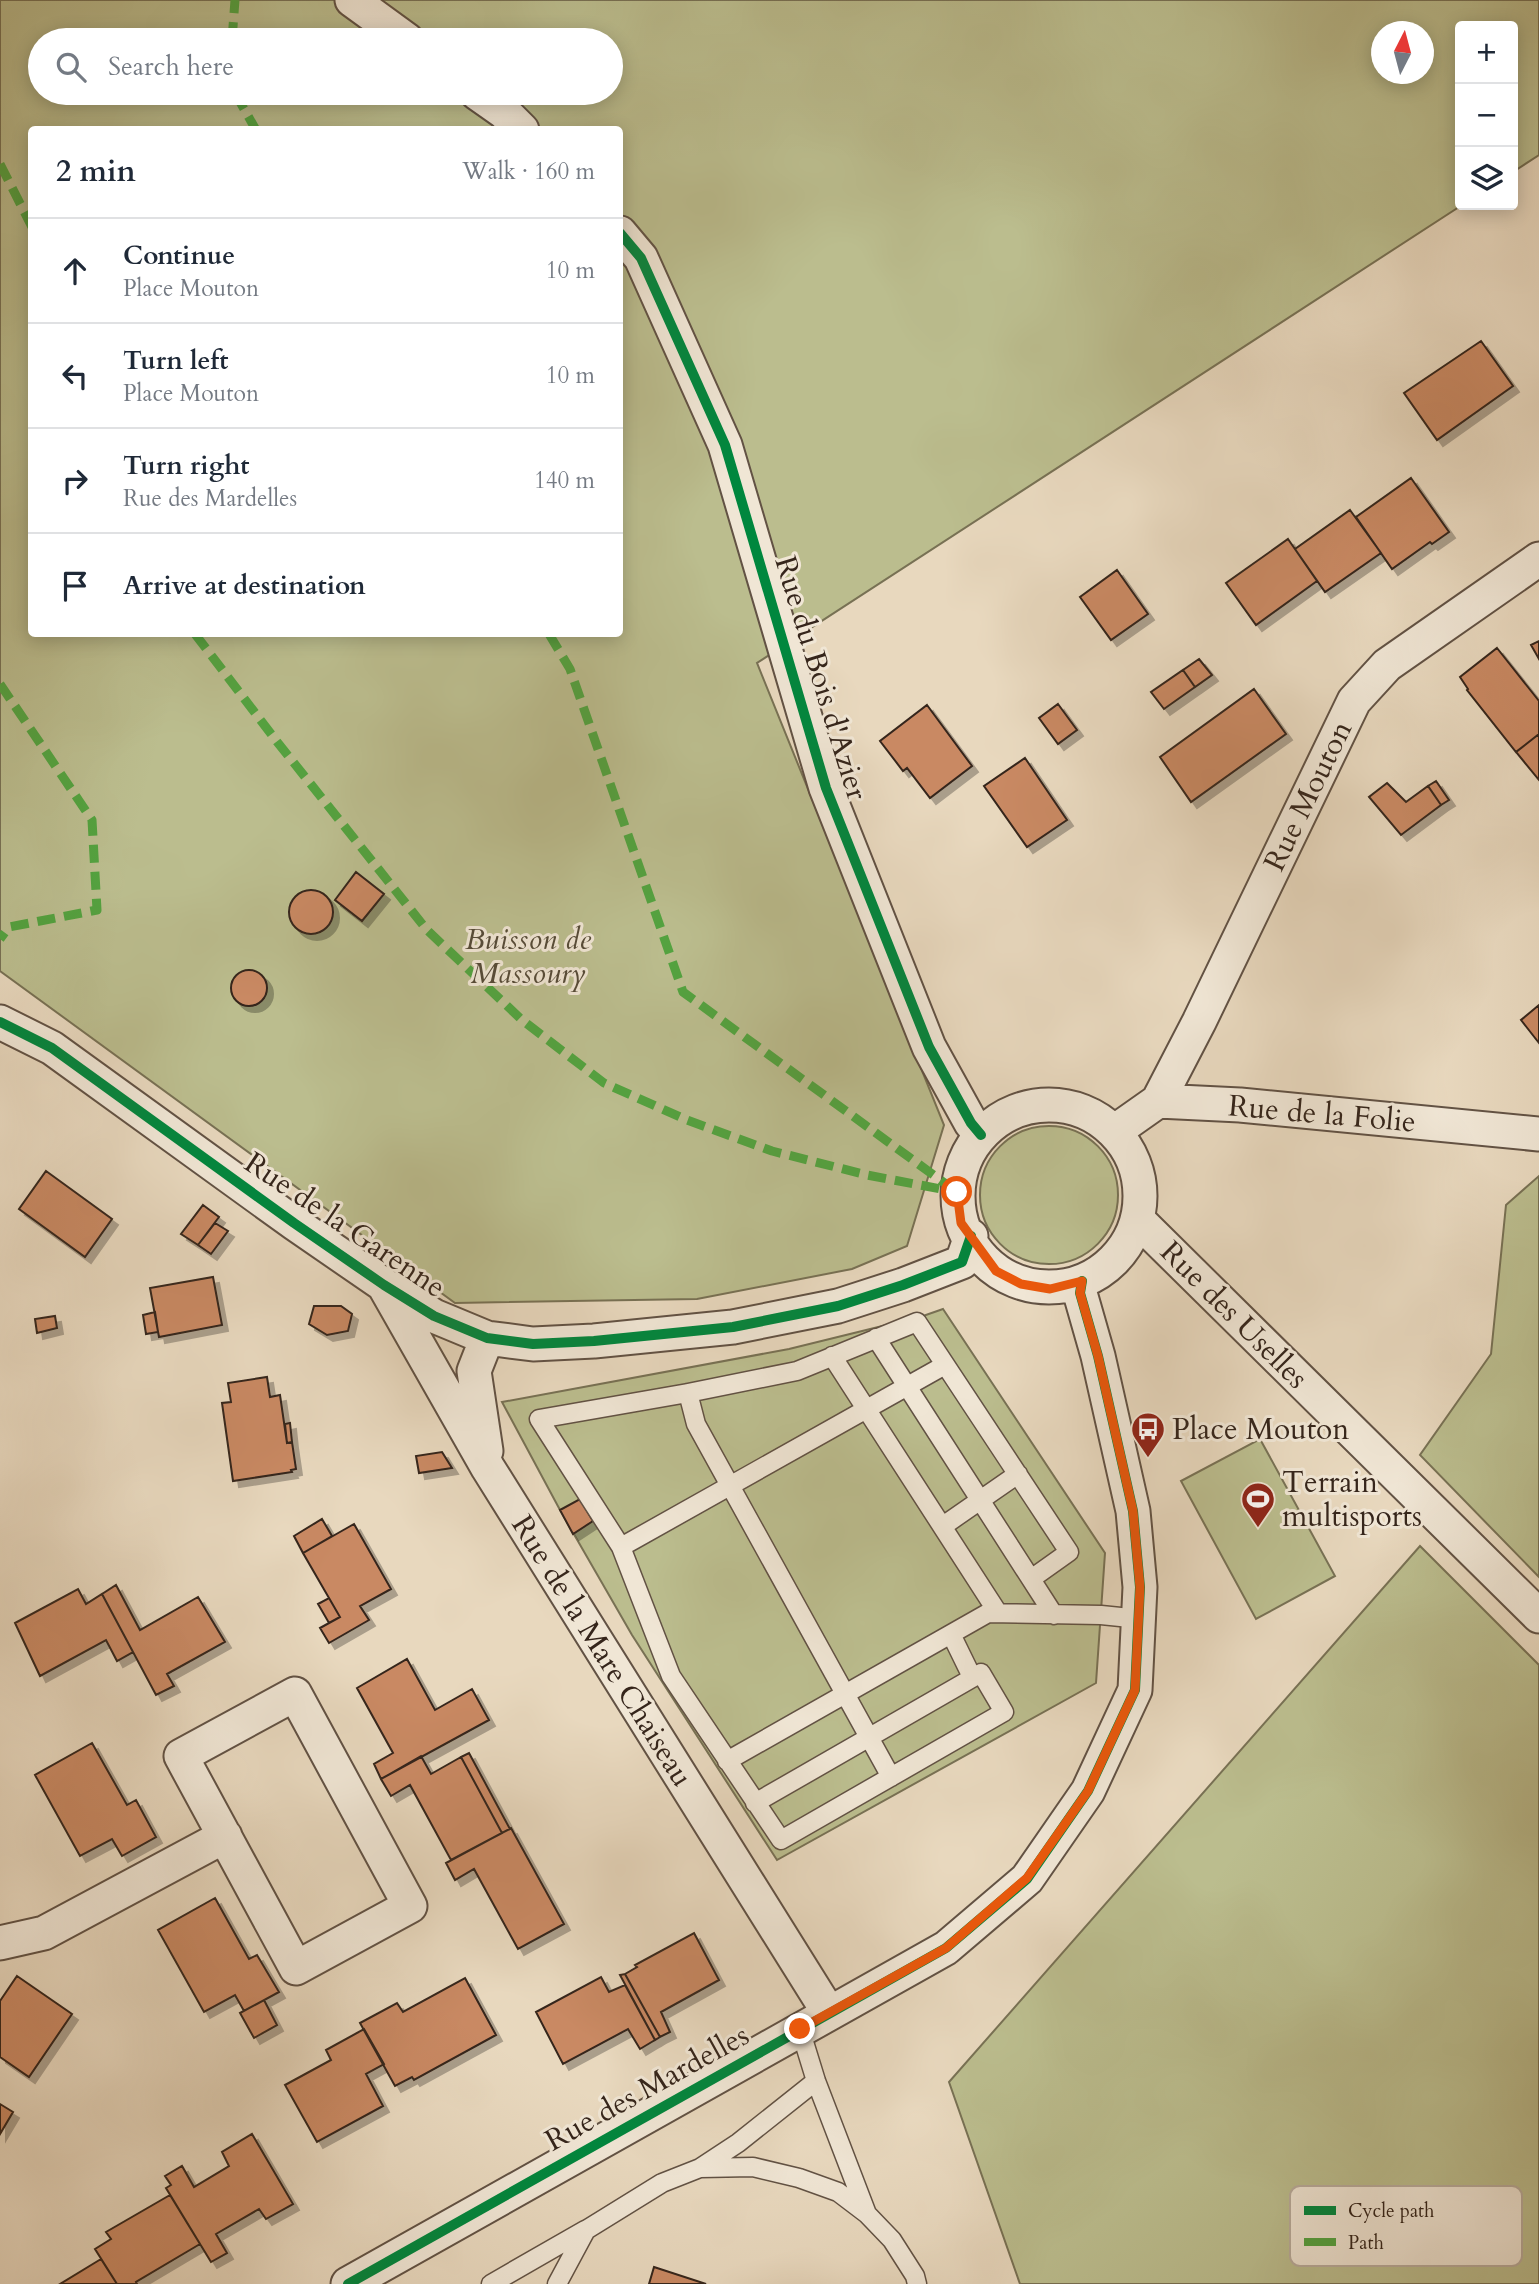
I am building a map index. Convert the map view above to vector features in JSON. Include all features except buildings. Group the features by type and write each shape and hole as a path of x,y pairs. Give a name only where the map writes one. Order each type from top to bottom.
{"street":[{"path":"352,0 390,28"},
{"path":"494,105 518,126"},
{"name":"Rue du Bois d'Azier","path":"623,237 640,258 725,445 827,788 929,1047 971,1123 981,1135"},
{"name":"Rue Mouton","path":"1158,1101 1354,701 1387,665 1539,559"},
{"name":"Rue de la Garenne","path":"0,1022 52,1048 384,1285 434,1316 487,1338 533,1344 594,1342 733,1327 838,1306 962,1262 971,1237"},
{"path":"1114,1132 1158,1101"},
{"name":"Rue de la Folie","path":"1158,1101 1240,1105 1539,1134"},
{"path":"1061,1106 1090,1115 1114,1132 1132,1158 1141,1189 1138,1220 1126,1248 1105,1270 1082,1281 1050,1289 1021,1284 996,1271 961,1223 957,1192 964,1162 981,1135 1003,1117 1032,1107 1061,1106"},
{"name":"Rue des Uselles","path":"1138,1220 1539,1616"},
{"name":"Rue des Mardelles","path":"348,2284 946,1948 1027,1878 1088,1791 1135,1690 1140,1587 1133,1511 1098,1356 1080,1293 1082,1281"},
{"name":"Rue de la Mare Chaiseau","path":"384,1285 488,1468 829,2013"},
{"path":"487,1338 474,1371 488,1468"},
{"path":"295,1694 410,1906 296,1968 225,1836 181,1756 295,1694"},
{"path":"0,1943 44,1933 225,1836"}],"lane":[{"path":"755,1802 981,1673 1003,1713 781,1840 755,1802 727,1761 671,1676 621,1547 539,1419 797,1371 917,1322 1069,1552 1031,1579"},
{"path":"876,1338 1054,1615"},
{"path":"832,1356 998,1613"},
{"path":"621,1547 946,1365"},
{"path":"688,1393 696,1424 891,1777"},
{"path":"943,1526 1018,1474"},
{"path":"727,1761 988,1613 1101,1615 1140,1619"},
{"path":"951,1634 972,1677"},
{"path":"800,2029 816,2081 867,2214"},
{"path":"491,2284 662,2183 700,2168 738,2143 816,2081"},
{"path":"700,2168 753,2168 799,2178 838,2192 867,2214 892,2241 917,2284"},
{"path":"557,2284 586,2230"}],"green space":[{"name":"Buisson de Massoury","path":"0,0 1539,0 1539,155 1518,169 1518,21 1455,21 1455,210 757,663 944,1125 907,1246 852,1269 697,1299 455,1303 0,971"},
{"path":"1049,1126 1075,1131 1098,1146 1113,1169 1118,1195 1113,1221 1098,1244 1075,1259 1049,1264 1023,1259 1000,1244 985,1221 980,1195 985,1169 1000,1146 1023,1131"},
{"path":"1539,1176 1539,1577 1420,1455 1491,1354 1506,1205"},
{"path":"943,1309 1105,1553 1096,1683 777,1860 632,1635 502,1402 789,1349"},
{"name":"Terrain multisports","path":"1260,1439 1335,1576 1256,1619 1181,1481"},
{"path":"1420,1546 1539,1665 1539,2284 1020,2284 949,2082"}],"marked path":[{"path":"233,28 235,0"},
{"path":"242,105 254,126"},
{"path":"0,164 28,219"},
{"path":"197,637 427,930 522,1020 604,1083 687,1120 772,1151 867,1175 957,1192"},
{"path":"551,637 570,669 683,992 954,1190"},
{"path":"0,684 92,820 97,910 9,927 0,939"}],"cycle path":[{"path":"623,237 641,258 725,445 826,788 929,1047 971,1123 981,1135"},
{"path":"0,1022 52,1048 384,1285 434,1316 487,1338 533,1344 594,1341 733,1327 838,1306 962,1262 971,1236"},
{"path":"348,2284 946,1948 1027,1879 1088,1791 1135,1690 1140,1587 1133,1511 1098,1356 1080,1293 1082,1281"}],"place":[{"name":"Place Mouton","path":"1148,1459"},
{"name":"Terrain multisports","path":"1258,1529"}],"route":[{"path":"800,2029 946,1948 1027,1878 1088,1791 1135,1690 1140,1587 1133,1511 1098,1356 1080,1293 1082,1281 1050,1289 1021,1284 996,1271 961,1223 957,1192"}]}
